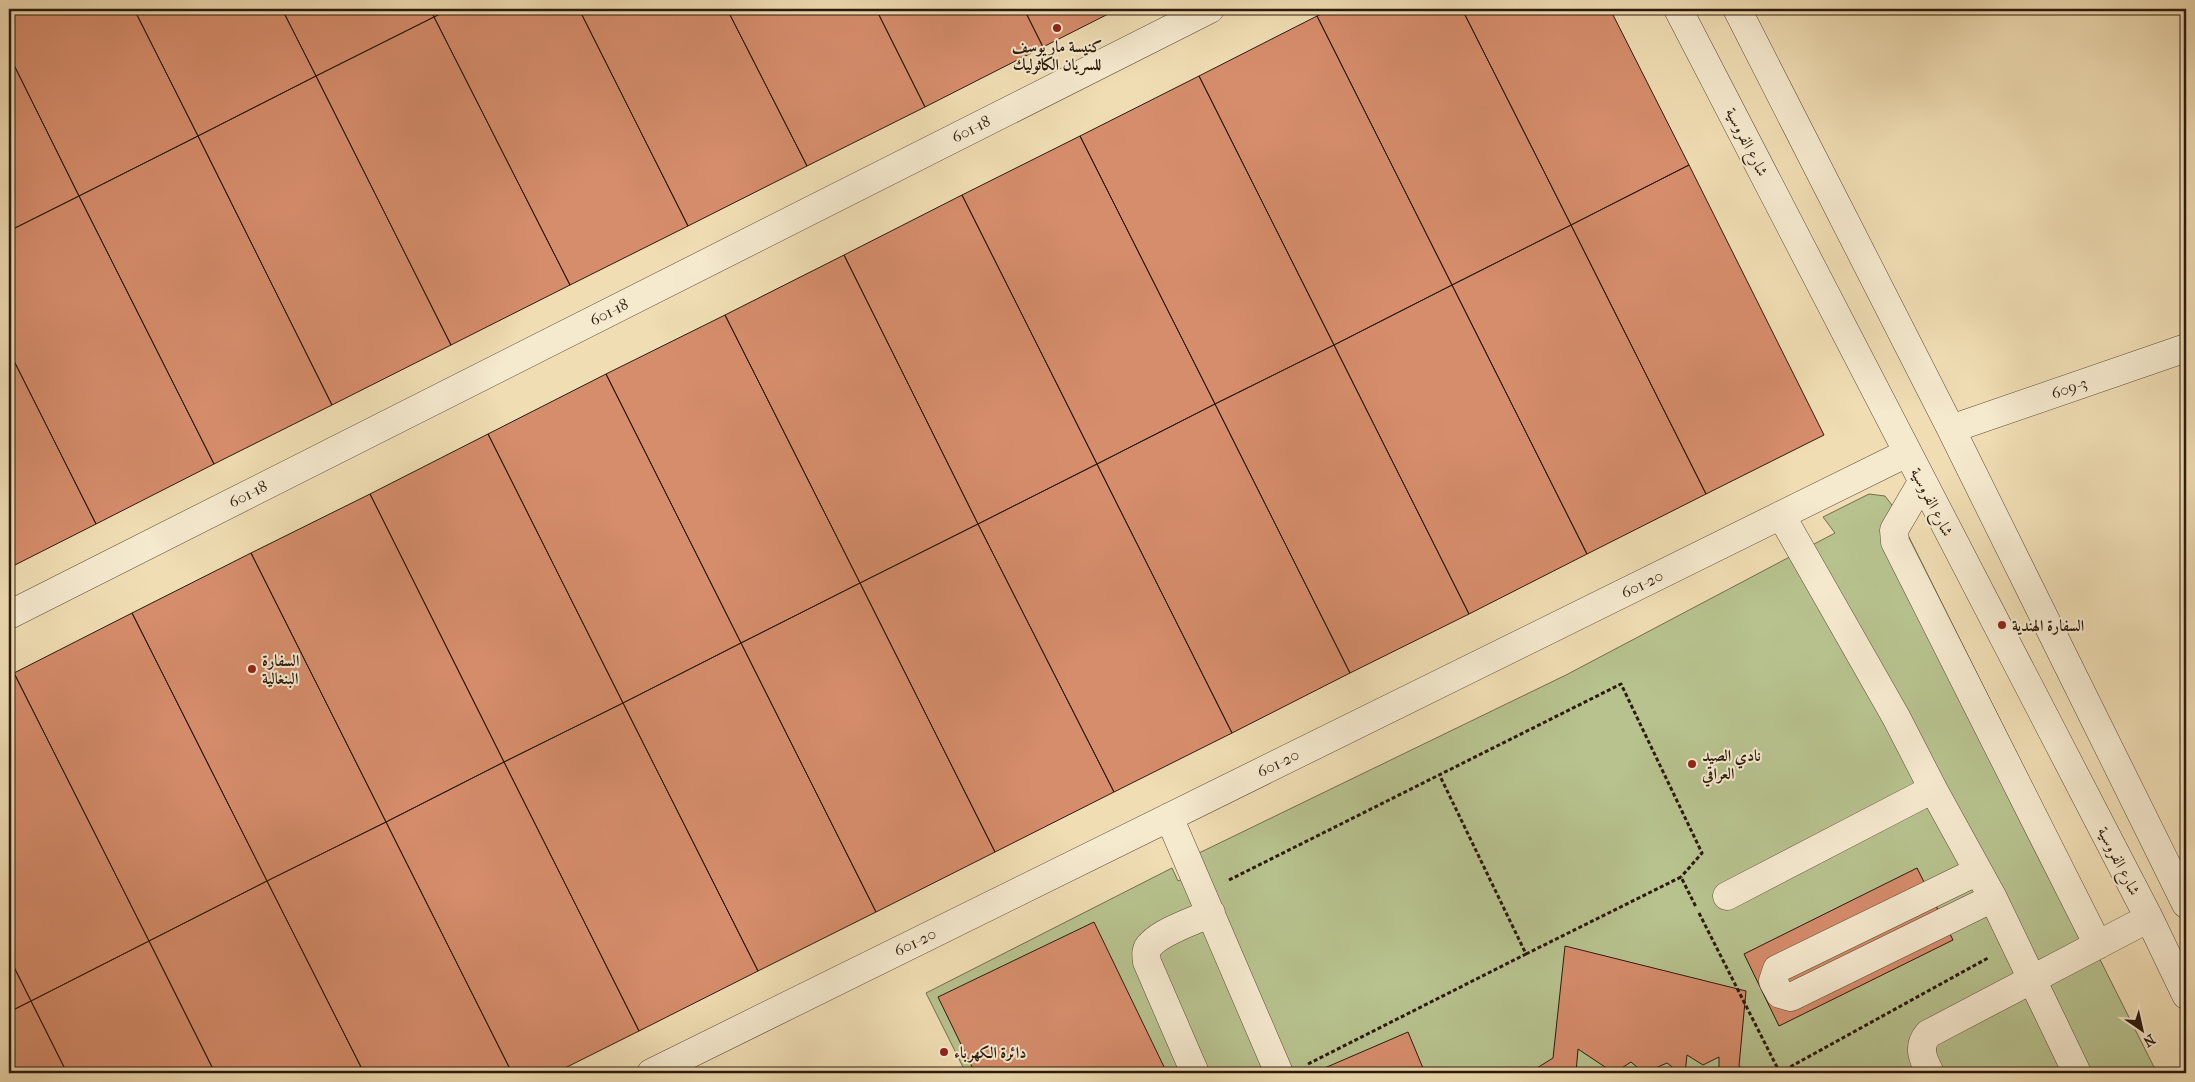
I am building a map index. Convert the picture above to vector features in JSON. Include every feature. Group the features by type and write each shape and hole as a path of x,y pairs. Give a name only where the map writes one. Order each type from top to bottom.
{"street":[{"name":"601-18","path":"9,615 1210,9"},
{"name":"شارع الفروسية","path":"1678,9 2149,918 2186,995"},
{"path":"1737,9 1951,429 2186,904"},
{"name":"609-3","path":"1951,429 2186,348"},
{"name":"601-20","path":"651,1073 1907,453"},
{"path":"1922,482 1894,530 1895,542 2098,945"},
{"path":"1781,516 1896,717 1933,789 1994,898 2077,1073"},
{"path":"1727,896 1933,789"},
{"path":"1169,817 1279,1073"},
{"path":"1978,871 1777,969 1774,981 1780,994 1792,996 1994,898"},
{"path":"1195,1073 1147,962 1146,954 1149,945 1160,937 1211,913"},
{"path":"1930,1073 1922,1054 1921,1046 1928,1034 2149,918"}],"path":[{"path":"1224,883 1621,684 1702,853 1681,877 1307,1064"},
{"path":"1440,776 1526,954"},
{"path":"1681,877 1779,1073 2016,943"}],"green space":[{"name":"نادي الصيد العراقي","path":"1869,494 1885,496 1895,509 2078,876 2062,884 2157,1073 966,1073 926,993 1172,868 1178,881 1206,868 1199,853 1566,675 1835,533 1823,517"}],"building":[{"path":"9,9 134,9 198,136 79,196 9,55"},
{"path":"134,9 282,9 316,76 198,136"},
{"path":"282,9 430,9 434,17 316,76"},
{"path":"430,9 450,9 434,17"},
{"path":"450,9 579,9 688,226 570,285 434,17"},
{"path":"579,9 727,9 807,166 688,226"},
{"path":"727,9 876,9 925,107 807,166"},
{"path":"876,9 1024,9 1043,47 925,107"},
{"name":"كنيسة مار يوسف للسريان الكاثوليك","path":"1024,9 1118,9 1043,47"},
{"path":"1332,9 1462,9 1571,225 1452,285 1317,16"},
{"path":"1462,9 1610,9 1689,165 1571,225"},
{"path":"1317,16 1452,285 1334,345 1199,76"},
{"path":"434,17 570,285 451,345 316,76"},
{"path":"9,55 79,196 9,231"},
{"path":"316,76 451,345 332,405 198,136"},
{"path":"1199,76 1334,345 1215,404 1080,136"},
{"path":"198,136 332,405 214,464 79,196"},
{"path":"1080,136 1215,404 1097,464 962,195"},
{"path":"1689,165 1824,435 1706,494 1571,225"},
{"path":"962,195 1097,464 978,524 844,255"},
{"path":"79,196 214,464 96,524 9,351 9,231"},
{"path":"1571,225 1706,494 1587,554 1452,285"},
{"path":"844,255 978,524 860,583 725,315"},
{"path":"1452,285 1587,554 1469,614 1334,345"},
{"path":"725,315 860,583 741,643 606,374"},
{"path":"1334,345 1469,614 1350,673 1215,404"},
{"path":"9,351 96,524 9,568"},
{"path":"606,374 741,643 623,703 488,434"},
{"path":"1215,404 1350,673 1232,733 1097,464"},
{"path":"488,434 623,703 504,762 370,494"},
{"path":"1097,464 1232,733 1114,792 978,524"},
{"path":"370,494 504,762 386,822 251,553"},
{"path":"978,524 1114,792 995,852 860,583"},
{"path":"251,553 386,822 267,881 132,613"},
{"path":"860,583 995,852 876,912 741,643"},
{"path":"132,613 267,881 149,941 14,673"},
{"path":"741,643 876,912 758,971 623,703"},
{"path":"14,673 149,941 31,1001 9,957 9,675"},
{"path":"623,703 758,971 639,1031 504,762"},
{"path":"504,762 639,1031 555,1073 512,1073 386,822"},
{"path":"386,822 512,1073 364,1073 267,881"},
{"path":"1917,868 1953,940 1779,1026 1744,954"},
{"path":"267,881 364,1073 215,1073 149,941"},
{"path":"1094,922 1167,1073 975,1073 938,997"},
{"path":"149,941 215,1073 67,1073 31,1001"},
{"path":"1565,946 1746,991 1739,1066 1749,1073 1719,1073 1719,1057 1703,1065 1687,1055 1685,1073 1680,1073 1667,1063 1644,1073 1631,1062 1614,1073 1578,1049 1576,1073 1529,1073 1553,1058"},
{"path":"9,957 31,1001 9,1012"},
{"path":"31,1001 67,1073 9,1073 9,1012"},
{"path":"1408,1032 1425,1073 1313,1073"}],"place":[{"name":"كنيسة مار يوسف للسريان الكاثوليك","path":"1057,28"},
{"name":"السفارة الهندية","path":"2002,625"},
{"name":"السفارة البنغالية","path":"252,669"},
{"name":"نادي الصيد العراقي","path":"1692,764"},
{"name":"دائرة الكهرباء","path":"944,1052"}]}
